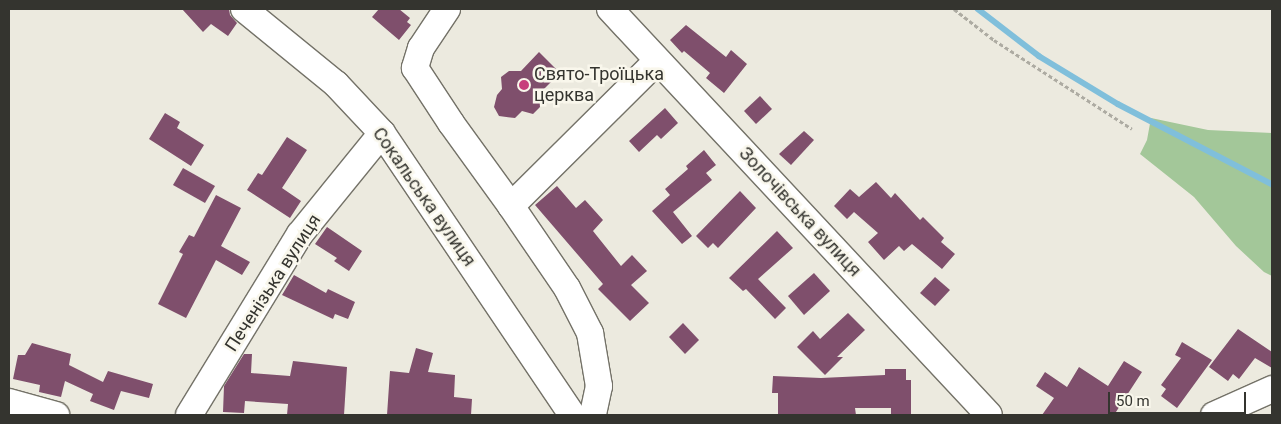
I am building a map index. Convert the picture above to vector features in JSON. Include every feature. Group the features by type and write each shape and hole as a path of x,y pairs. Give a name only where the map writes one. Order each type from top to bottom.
{"street":[{"name":"Сокальська вулиця","path":"244,9 336,84 382,133 572,415"},
{"path":"447,9 421,48 416,61 416,68 451,123 512,206 566,288 590,333 599,386 593,415"},
{"name":"Золочівська вулиця","path":"610,9 989,415"},
{"path":"512,206 657,61"},
{"name":"Печенізька вулиця","path":"189,415 300,234 382,133"},
{"path":"1214,415 1272,389"},
{"path":"9,402 56,415"}],"path":[{"path":"954,9 994,40 1132,130"}],"green space":[{"path":"1151,118 1208,130 1272,133 1272,276 1264,272 1236,246 1194,197 1140,154 1147,140"}],"building":[{"path":"182,9 229,9 230,15 237,23 228,36 211,24 203,32"},
{"path":"379,9 399,9 410,18 407,22 411,25 399,40 372,17"},
{"path":"686,25 726,57 731,50 747,64 724,93 706,78 710,73 684,51 682,53 670,40"},
{"name":"Свято-Троїцька церква","path":"539,52 560,73 539,94 540,107 533,114 522,111 515,118 499,116 494,107 497,95 502,89 501,77 509,71 521,71"},
{"path":"760,96 772,109 756,124 744,111"},
{"path":"665,108 678,123 661,139 657,135 639,152 629,141"},
{"path":"165,113 180,122 177,128 204,145 191,166 149,139"},
{"path":"804,131 814,140 791,165 779,154"},
{"path":"287,137 307,150 282,188 301,201 290,218 247,190 258,173 262,175"},
{"path":"704,150 716,165 706,173 712,180 673,212 692,236 682,244 652,211 670,195 665,189 688,169 686,166"},
{"path":"183,168 215,186 205,203 173,185"},
{"path":"876,182 891,198 895,193 920,220 923,217 944,238 941,242 955,254 942,269 912,244 904,251 899,246 884,260 868,242 878,233 854,212 847,219 834,206 850,189 859,197"},
{"path":"557,186 576,208 585,200 603,220 593,231 621,266 632,255 647,271 631,285 649,303 630,321 598,289 603,284 535,205"},
{"path":"740,191 756,208 718,248 713,243 708,248 696,236"},
{"path":"216,195 241,208 221,246 250,262 242,275 216,260 186,318 158,304 183,254 179,252 189,235 194,237"},
{"path":"327,227 362,251 349,271 334,261 337,258 315,244"},
{"path":"777,231 793,248 758,279 786,308 775,319 746,289 743,291 729,278"},
{"path":"814,273 830,291 804,315 788,296"},
{"path":"294,275 326,293 328,289 355,302 348,319 335,314 333,319 282,295"},
{"path":"935,277 950,290 935,306 920,293"},
{"path":"848,313 865,330 837,357 843,357 825,375 797,347 813,331 820,339"},
{"path":"683,323 699,340 685,354 669,337"},
{"path":"1238,329 1272,352 1272,368 1255,358 1239,379 1233,374 1228,381 1209,367"},
{"path":"1182,342 1212,360 1177,408 1161,396 1166,389 1161,385 1181,358 1175,355"},
{"path":"32,343 71,354 69,365 103,382 108,371 153,384 149,398 121,391 114,410 90,401 93,394 65,381 61,397 39,392 40,385 13,379 18,355 25,355"},
{"path":"416,348 433,353 428,372 455,375 454,397 472,399 471,415 387,415 390,371 409,373"},
{"path":"244,354 252,354 251,373 290,376 293,361 347,367 344,415 287,415 288,404 245,401 244,413 223,412 224,386"},
{"path":"1124,361 1142,372 1114,415 1042,415 1054,398 1036,386 1045,372 1067,387 1079,367 1108,386"},
{"path":"885,369 906,369 906,380 911,380 911,415 891,415 891,408 855,408 856,415 778,415 778,393 772,393 773,376 821,378 885,375"}],"waterway":[{"path":"978,9 1039,56 1118,104 1272,184"}],"place":[{"name":"Свято-Троїцька церква","path":"524,85"}]}
